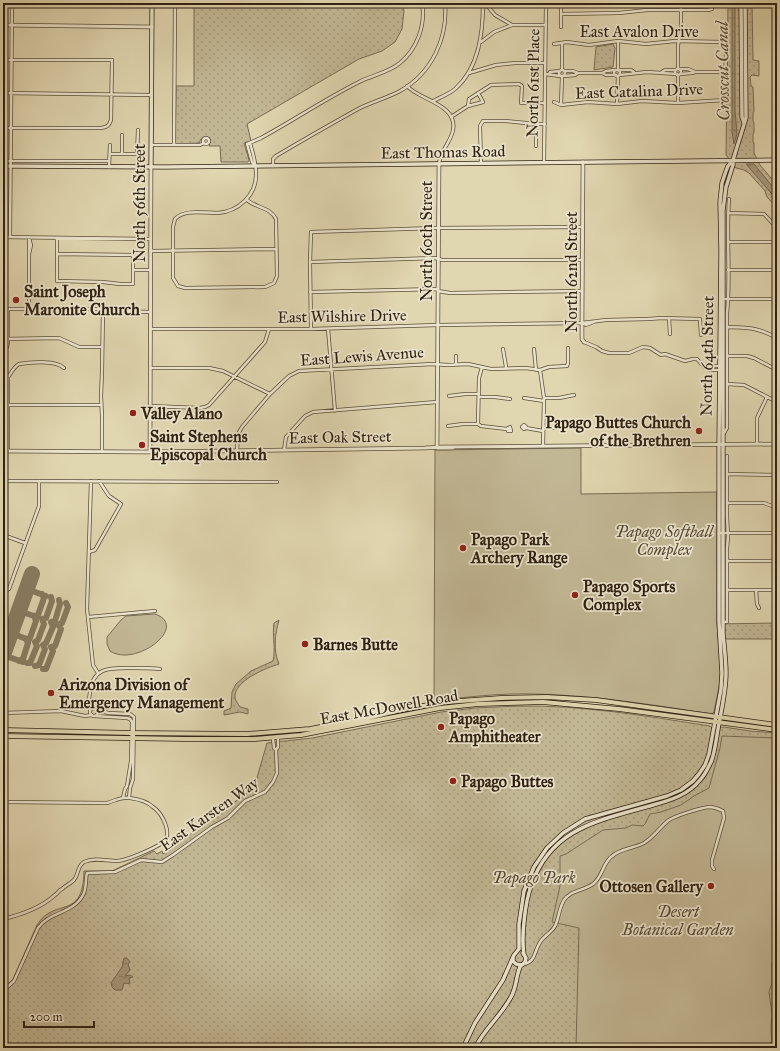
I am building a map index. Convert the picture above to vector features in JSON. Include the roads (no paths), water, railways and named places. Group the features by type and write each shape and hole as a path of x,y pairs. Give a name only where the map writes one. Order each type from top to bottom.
{"main road":[{"name":"North 56th Street","path":"151,167 152,3"},
{"name":"North 64th Street","path":"742,3 742,117 744,122"},
{"name":"North 64th Street","path":"724,663 719,629 721,533 721,208 724,178 728,166 736,154 746,118 746,3"},
{"name":"East Thomas Road","path":"3,166 151,167 777,160"},
{"name":"North 64th Street","path":"721,368 723,435 721,445"},
{"name":"North 64th Street","path":"717,723 725,687 721,533"},
{"name":"East McDowell Road","path":"3,730 245,734 309,729 432,704 501,698 547,697 588,699 777,725"},
{"name":"East McDowell Road","path":"3,736 234,740 276,738 301,736 434,709 503,703 543,702 589,705 777,730"},
{"path":"463,1048 478,1018 503,980 519,946 519,924 525,886 534,867 546,848 565,831 585,820 667,796 685,788 697,776 706,763 717,723"},
{"path":"475,1048 512,996 519,969 526,960 524,955 524,934 529,893 537,871 550,852 570,834 590,823 670,800 688,791 700,780 711,763 717,723"},
{"path":"276,738 278,734 307,731 309,729"},
{"path":"516,953 520,952 524,955"},
{"path":"513,957 514,963 522,965"}],"street":[{"path":"10,237 12,3"},
{"path":"174,145 175,3"},
{"path":"247,200 250,203 268,209 275,217 277,276 274,283 266,287 179,287 173,278 173,224 177,217 185,213 218,213 228,211 247,200 255,184 256,172 249,144 358,82 399,64 410,52 419,35 423,18 422,3"},
{"path":"273,166 273,160 278,155 363,107 400,91 424,71 436,54 444,29 446,12 445,3"},
{"path":"433,101 454,90 469,74 481,42 484,3"},
{"path":"484,3 496,15 512,25"},
{"name":"North 61st Place","path":"544,162 547,74 545,63 546,3"},
{"path":"561,3 561,27"},
{"path":"678,74 675,72 678,69 679,41 681,31 681,3"},
{"path":"561,14 712,9 712,3"},
{"path":"3,25 152,27"},
{"path":"481,42 494,32 512,25 546,25"},
{"path":"617,104 618,76 621,73 618,70 618,41"},
{"name":"East Avalon Drive","path":"554,44 562,42 589,45 618,41 652,44 679,41 724,43 726,46 726,72"},
{"path":"561,105 562,76 565,74 562,71 562,42"},
{"path":"3,60 112,60 111,120 110,124 106,127 3,128"},
{"path":"469,74 496,65 515,63 545,63"},
{"path":"678,69 681,72 678,74 678,103"},
{"path":"602,73 606,75 618,76 678,69 692,70 695,72"},
{"path":"618,70 614,73 618,76"},
{"path":"547,74 550,72 562,71 602,73 606,71 618,70 631,70 635,73"},
{"path":"562,71 558,73 562,76"},
{"path":"662,72 664,74 726,72"},
{"name":"East Catalina Drive","path":"554,102 561,105 588,102 617,104 642,101 678,103 725,100 726,72"},
{"path":"547,74 562,76 575,75 578,73"},
{"path":"468,106 469,99 492,85 519,84 522,86 521,103 545,103"},
{"path":"407,86 418,95 433,101 451,117 468,106 483,102 478,93"},
{"path":"3,94 151,95"},
{"name":"North 60th Street","path":"437,448 439,164 442,153 453,129 454,123 451,117"},
{"path":"481,163 480,126 483,122 506,121 545,124"},
{"path":"536,124 536,146"},
{"path":"137,154 138,130"},
{"path":"122,135 122,154"},
{"path":"151,145 200,145 204,143"},
{"path":"109,167 110,145"},
{"path":"110,154 144,154"},
{"path":"3,161 109,161"},
{"name":"North 62nd Street","path":"583,162 582,340 602,351 609,353 629,353 643,347 650,348 661,356 665,354 685,361 697,359 705,368 710,366 721,368"},
{"name":"North 56th Street","path":"150,452 151,167"},
{"name":"North 64th Street","path":"723,435 727,428 729,199"},
{"path":"728,213 764,214 777,228"},
{"path":"311,329 311,232 438,228 582,227"},
{"path":"3,237 150,238"},
{"path":"29,238 32,244 29,248 29,309"},
{"path":"57,238 57,254 58,282 133,284 133,255 57,254"},
{"path":"728,242 777,241"},
{"path":"150,251 276,249"},
{"path":"310,262 377,259 582,260"},
{"path":"134,270 150,270"},
{"path":"728,270 777,270"},
{"path":"310,292 438,290 450,293 582,292"},
{"path":"722,299 777,299"},
{"path":"3,309 103,309 116,312 150,312"},
{"path":"3,354 7,347 8,338 8,309"},
{"path":"102,451 101,405 103,309"},
{"path":"669,318 670,334"},
{"name":"East Wilshire Drive","path":"150,329 269,330 438,325 582,323 586,325 596,321 606,320 669,318 700,319 701,335"},
{"path":"727,327 761,330 777,338"},
{"path":"328,329 335,411"},
{"path":"150,406 200,408 209,405 265,342 269,330"},
{"path":"3,338 59,338 79,346 102,347"},
{"path":"534,348 544,399 543,446"},
{"name":"East Lewis Avenue","path":"270,394 289,376 299,371 438,364 468,364 491,369 522,367 538,370 549,367 567,366 568,348"},
{"path":"503,349 506,368"},
{"path":"456,356 456,364"},
{"path":"727,356 747,356 777,370"},
{"path":"3,383 8,379 16,366 19,364 54,363 61,364 64,368"},
{"path":"478,424 479,378 482,367"},
{"path":"150,368 209,368 223,371 270,394 242,427 238,434 237,451"},
{"path":"8,379 8,451"},
{"path":"727,384 744,386 777,402"},
{"path":"449,396 465,394 510,399"},
{"path":"524,398 544,399 574,396"},
{"path":"757,444 758,414 767,397"},
{"path":"284,450 286,437 305,416 313,412 437,402"},
{"path":"8,405 101,405"},
{"path":"448,426 478,424 481,426 507,429"},
{"path":"526,428 559,428 574,425"},
{"name":"East Oak Street","path":"3,451 150,452 442,447 777,444"},
{"name":"North 64th Street","path":"723,622 727,622 728,533 726,456"},
{"path":"727,474 777,475"},
{"path":"3,481 277,482"},
{"path":"3,590 9,589 39,506 39,481"},
{"path":"91,481 86,609 92,665 98,673"},
{"path":"89,552 95,550 121,504 109,496 99,481"},
{"path":"727,503 764,503 777,510"},
{"path":"721,533 777,532"},
{"path":"3,535 26,543"},
{"path":"727,561 777,561"},
{"path":"727,590 777,590"},
{"path":"756,590 757,604 759,608"},
{"path":"88,617 155,611"},
{"path":"93,716 90,713 89,702 92,681 98,673 107,669 160,669"},
{"path":"89,702 96,708 108,713 130,714 134,719 133,779 130,788 130,798"},
{"path":"83,715 88,713 92,708 96,708"},
{"path":"93,716 98,712 96,708"},
{"path":"3,713 55,710 83,715 130,718 133,733"},
{"path":"123,798 128,782 133,738"},
{"name":"East Karsten Way","path":"3,991 14,981 38,928 42,923 50,917 73,906 83,896 87,873 116,872 141,860 158,862 167,859 207,830 228,818 245,801 265,792 273,782 277,773 276,750 274,748 276,738"},
{"path":"3,802 107,803 123,798 130,798 153,806 159,813 168,831 164,843 123,861 99,859 84,862 80,865 76,878 61,889 55,896 27,911 3,919"},
{"path":"522,965 530,962 540,942 555,926 563,902 568,896 573,892 588,887 597,880 608,859 617,852 642,844 653,836 665,823 674,817 709,807 720,810 724,814 712,860 712,866 714,869"},
{"path":"524,955 530,957 534,954"}],"water":[{"path":"732,3 735,3 735,110 737,134 734,144 732,132"},
{"path":"746,164 754,164 777,192 777,200"},
{"path":"124,958 127,958 130,962 128,964 130,970 125,976 130,975 133,977 129,978 130,984 124,983 122,990 115,990 111,983 122,967"}],"place":[{"name":"Saint Joseph Maronite Church","path":"16,300"},
{"name":"Valley Alano","path":"133,413"},
{"name":"Papago Buttes Church of the Brethren","path":"699,431"},
{"name":"Saint Stephens Episcopal Church","path":"142,445"},
{"name":"Papago Park Archery Range","path":"463,548"},
{"name":"Papago Sports Complex","path":"575,595"},
{"name":"Barnes Butte","path":"305,644"},
{"name":"Arizona Division of Emergency Management","path":"51,693"},
{"name":"Papago Amphitheater","path":"441,727"},
{"name":"Papago Buttes","path":"453,781"},
{"name":"Ottosen Gallery","path":"711,886"}],"water label":[{"name":"Crosscut Canal","path":"723,71"}],"park label":[{"name":"Papago Softball Complex","path":"664,540"},
{"name":"Papago Park","path":"534,877"},
{"name":"Desert Botanical Garden","path":"678,920"}]}
